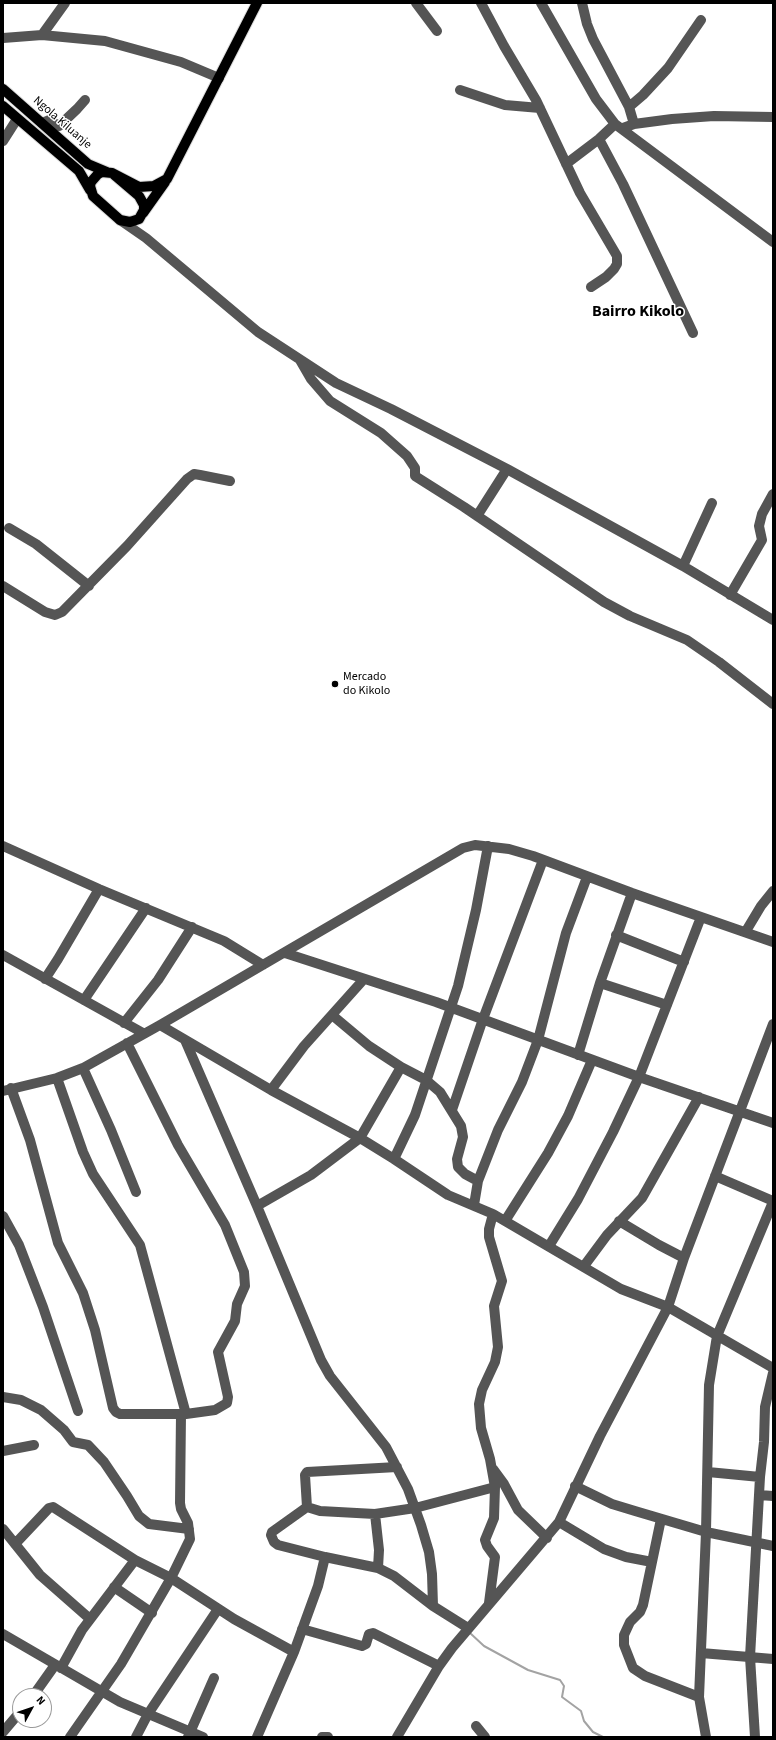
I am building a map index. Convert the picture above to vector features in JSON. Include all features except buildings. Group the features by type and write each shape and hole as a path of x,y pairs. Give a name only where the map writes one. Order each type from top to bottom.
{"main road":[{"path":"3,106 79,171 86,180 93,196 120,220 130,222 139,219 167,179 257,3"},
{"name":"Ngola Kiluanje","path":"3,89 88,164 110,173 142,200 144,210 142,215"},
{"path":"91,191 90,186 94,177 98,174 110,173 139,187 154,186 167,179"}],"street":[{"path":"42,35 65,3"},
{"path":"416,3 437,31"},
{"path":"481,3 540,108 580,193 617,256 617,264 614,269 606,277 591,287"},
{"path":"541,3 593,93 619,126 773,242"},
{"path":"582,3 587,24 593,39 629,107 634,124"},
{"path":"629,107 646,92 668,68 702,20"},
{"path":"3,38 42,35 118,44 181,62 219,78"},
{"path":"460,90 505,105 540,108"},
{"path":"42,123 49,120 59,126 85,100"},
{"path":"566,164 598,138 619,126 682,118 773,117"},
{"path":"3,141 17,119"},
{"path":"598,138 623,184 693,333"},
{"path":"142,215 140,226 142,233 146,238"},
{"path":"120,220 146,238 258,332 336,383 391,409 507,469 683,566 773,620"},
{"path":"299,359 314,383 330,401 381,433 408,456 415,468 415,476 604,602 630,616 688,640 773,704"},
{"path":"477,516 507,469"},
{"path":"3,586 41,610 55,615 62,612 191,476 200,475 230,480"},
{"path":"730,595 762,540 759,526 762,514 773,494"},
{"path":"683,566 712,503"},
{"path":"8,528 36,544 88,586"},
{"path":"127,1043 178,1145 225,1225 244,1272 244,1286 237,1304 235,1321 218,1352 228,1398 227,1403 215,1410 183,1414 120,1414 116,1412 95,1330 83,1293 58,1243 30,1140 7,1090 57,1078 83,1068 143,1033 160,1025 463,848 476,845 509,849 543,860 632,893 746,931 773,942"},
{"path":"3,846 24,854 99,889 224,941 263,965"},
{"path":"394,1158 415,1115 458,986 488,846"},
{"path":"452,1110 483,1020 543,860"},
{"path":"474,1205 478,1181 496,1134 522,1082 538,1040 566,933 587,877"},
{"path":"45,978 58,959 99,889"},
{"path":"746,931 761,906 773,891"},
{"path":"578,1055 600,983 632,893"},
{"path":"84,1000 146,908"},
{"path":"549,1246 578,1199 613,1132 639,1077 701,917"},
{"path":"124,1023 158,980 192,927"},
{"path":"616,936 684,962"},
{"path":"284,953 450,1008 639,1077 773,1122"},
{"path":"3,954 143,1033"},
{"path":"271,1090 304,1046 364,979"},
{"path":"600,983 667,1004"},
{"path":"332,1015 361,1040 401,1068 426,1080 440,1092 461,1126 463,1137 456,1159 458,1167 464,1174 478,1181"},
{"path":"396,1737 439,1666 468,1628 547,1538 559,1522 575,1486 668,1307 684,1258 773,1024"},
{"path":"160,1025 271,1090 394,1158 448,1195 493,1214 621,1289 668,1307 773,1368"},
{"path":"185,1040 257,1206 325,1369 386,1447 397,1466 415,1508 429,1552 433,1606"},
{"path":"505,1221 552,1148 592,1060"},
{"path":"83,1068 122,1155 136,1192"},
{"path":"257,1206 311,1175 360,1138 401,1068"},
{"path":"57,1078 83,1152 93,1174 140,1245 183,1414 180,1504 189,1529 190,1539 152,1613 102,1692 70,1737"},
{"path":"584,1266 619,1221 646,1192 699,1097"},
{"path":"706,1737 699,1697 708,1472 708,1396 717,1336 773,1202 715,1176"},
{"path":"490,1603 495,1557 487,1546 485,1540 494,1518 495,1487 492,1468 481,1428 479,1404 482,1390 495,1362 498,1348 494,1306 502,1281 489,1237 489,1229 493,1214"},
{"path":"3,1216 19,1245 43,1307 78,1411"},
{"path":"619,1221 684,1258"},
{"path":"755,1737 750,1657 760,1476 769,1443 765,1407 773,1372"},
{"path":"3,1397 21,1400 41,1410 64,1430 73,1442 88,1445 104,1462 139,1516 149,1524 189,1529"},
{"path":"3,1451 34,1445"},
{"path":"307,1507 305,1475 307,1472 397,1466"},
{"path":"492,1468 504,1484 518,1510 547,1538"},
{"path":"708,1472 760,1476"},
{"path":"575,1486 612,1504 661,1519 706,1532 773,1546"},
{"path":"307,1507 320,1511 375,1514 415,1508 495,1487"},
{"path":"759,1495 773,1496"},
{"path":"15,1544 50,1508 53,1507 135,1560 171,1578 234,1620 294,1652"},
{"path":"307,1507 272,1532 272,1538 278,1545 378,1568 394,1576 433,1606 468,1628"},
{"path":"375,1514 379,1550 378,1568"},
{"path":"661,1519 645,1597 640,1612 630,1622 624,1635 624,1645 633,1668 644,1676 699,1697"},
{"path":"559,1522 604,1549 626,1557 652,1562"},
{"path":"3,1529 40,1575 90,1619"},
{"path":"257,1737 294,1652 318,1586 325,1557"},
{"path":"40,1688 58,1667 90,1619 135,1560"},
{"path":"114,1587 152,1613"},
{"path":"136,1737 148,1714 218,1609"},
{"path":"302,1628 362,1646 366,1644 369,1634 373,1633 439,1666"},
{"path":"3,1634 120,1702 148,1714 189,1735 203,1737"},
{"path":"701,1653 773,1660"},
{"path":"189,1735 214,1678"},
{"path":"3,1732 12,1721"},
{"path":"476,1726 485,1737"},
{"path":"322,1737 328,1737"}],"waterway":[{"path":"470,1633 484,1646 528,1670 560,1680 564,1686 562,1697 581,1711 584,1721 593,1732 603,1737"}],"place":[{"name":"Mercado do Kikolo","path":"335,684"}],"district":[{"name":"Bairro Kikolo","path":"638,312"}]}
